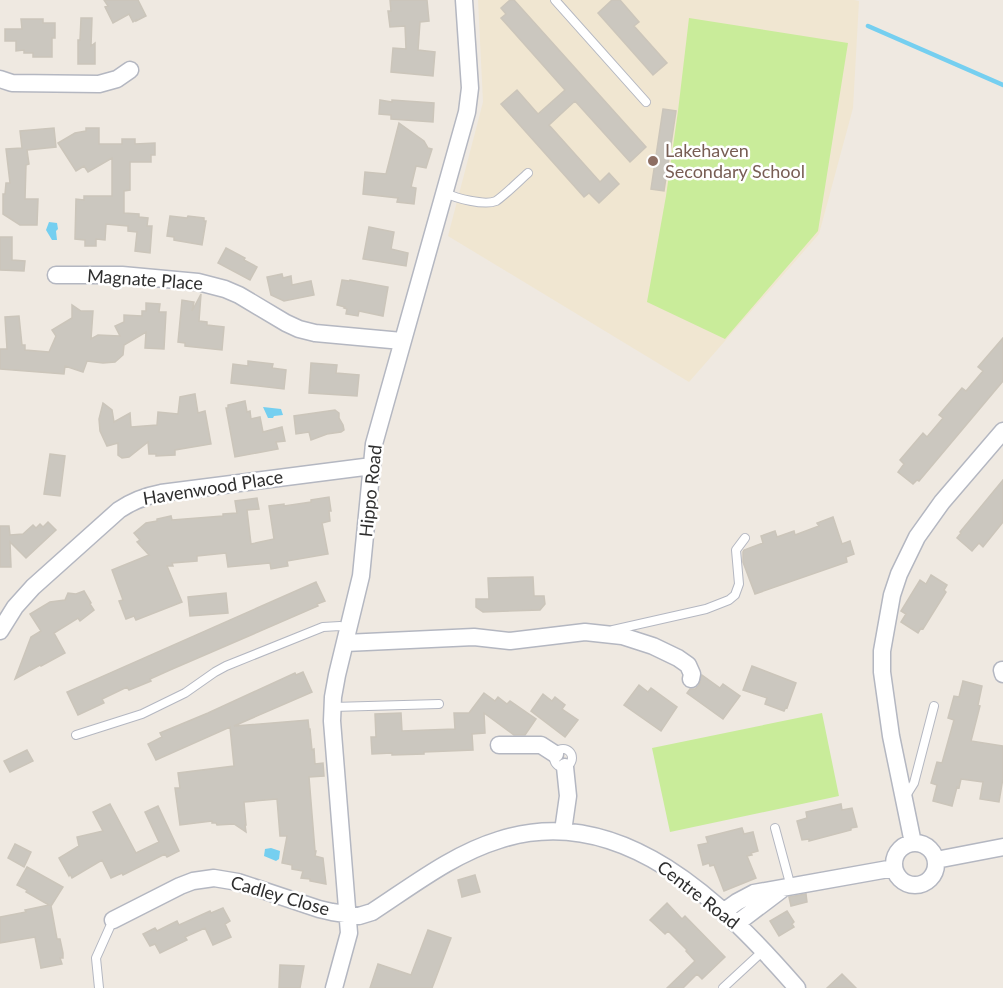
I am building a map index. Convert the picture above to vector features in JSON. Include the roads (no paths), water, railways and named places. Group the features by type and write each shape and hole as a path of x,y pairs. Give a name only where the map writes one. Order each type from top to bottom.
{"street":[{"name":"Hippo Road","path":"334,988 348,940 348,914 332,720 333,697 362,576 374,444 467,112 470,88 465,0"},
{"path":"0,79 12,83 99,84 117,79 130,70"},
{"name":"Magnate Place","path":"56,275 122,275 198,282 239,295 286,323 307,331 402,341"},
{"path":"913,843 891,736 882,672 882,651 892,595 899,574 917,537 942,502 1003,432"},
{"name":"Havenwood Place","path":"0,631 15,607 33,587 130,502 161,493 372,466"},
{"path":"346,636 474,637 510,640 578,632 598,633 627,637 653,645 684,662 690,669 691,678"},
{"path":"499,745 541,745 560,760 568,796 562,831"},
{"name":"Centre Road","path":"348,914 359,916 372,912 453,861 498,840 529,832 584,833 619,843 685,880 736,924 797,988"},
{"path":"913,843 925,845 934,854 936,860 934,874 923,884 916,885 902,881 894,868 896,854 906,845 913,843"},
{"path":"936,860 1003,847"},
{"path":"723,912 754,893 894,868"},
{"name":"Cadley Close","path":"113,920 180,885 214,878 238,882 319,909 348,914"},
{"path":"736,924 788,887"}],"lane":[{"path":"555,0 646,102"},
{"path":"445,193 457,199 496,201 528,173"},
{"path":"598,633 706,609 729,600 738,589 735,554 745,538"},
{"path":"76,735 142,714 185,693 226,666 323,627 339,626 346,636"},
{"path":"333,707 439,704"},
{"path":"904,799 914,783 934,706"},
{"path":"775,828 788,887"},
{"path":"99,988 96,958 113,920"},
{"path":"723,988 763,951"}],"water":[{"path":"49,222 57,223 57,240 52,240 46,230"},
{"path":"263,407 281,409 283,415 268,418"},
{"path":"265,849 280,851 279,859 276,861 264,856"}],"waterway":[{"path":"868,26 1003,85"}],"place":[{"name":"Lakehaven Secondary School","path":"653,161"}]}
